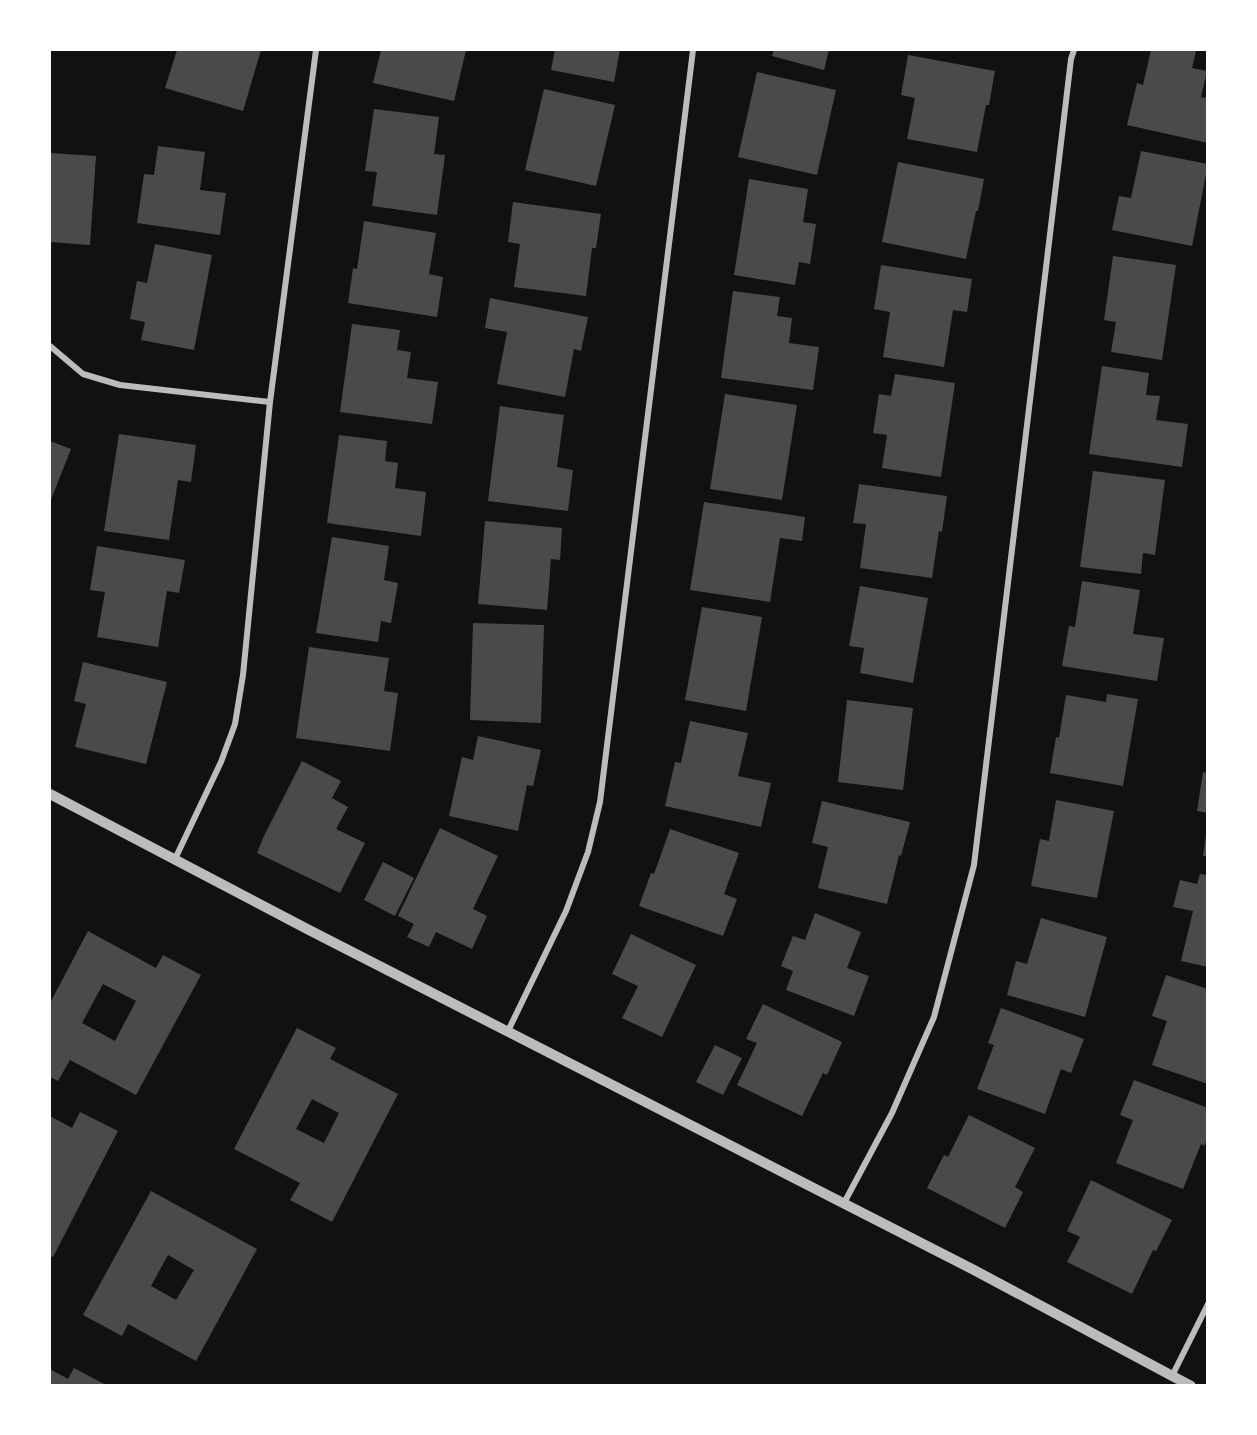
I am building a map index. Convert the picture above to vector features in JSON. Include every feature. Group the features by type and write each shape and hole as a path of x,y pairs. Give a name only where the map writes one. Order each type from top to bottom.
{"street":[{"path":"175,859 221,762 235,724 243,675 270,402 316,50"},
{"path":"508,1031 566,911 588,852 600,802 693,50"},
{"path":"844,1203 892,1113 934,1017 974,865 1071,59 1074,50"},
{"path":"50,346 83,374 120,386 270,402"},
{"path":"50,794 311,931 974,1270 1191,1386"},
{"path":"1172,1376 1208,1304"}],"building":[{"path":"177,50 261,50 243,111 165,88"},
{"path":"381,50 466,50 454,101 373,83"},
{"path":"555,50 620,50 614,82 551,70"},
{"path":"774,50 829,50 824,70 772,56"},
{"path":"1151,50 1196,51 1192,68 1207,71 1201,97 1208,98 1208,143 1127,125 1137,83 1143,85"},
{"path":"908,55 995,71 977,152 907,139 915,98 901,95"},
{"path":"757,72 836,90 817,175 738,157"},
{"path":"544,89 615,105 596,186 525,170"},
{"path":"374,109 439,117 434,154 445,155 437,215 372,206 377,172 365,171"},
{"path":"158,146 205,152 200,190 226,193 220,235 137,223 144,174 154,175"},
{"path":"1141,151 1208,164 1192,246 1112,230 1119,196 1131,198"},
{"path":"50,153 96,156 90,245 50,242"},
{"path":"898,162 984,179 966,259 882,242"},
{"path":"749,179 808,189 803,222 816,224 810,264 799,262 795,285 734,275"},
{"path":"513,202 601,214 596,248 592,248 586,296 514,287 520,244 508,242"},
{"path":"364,221 436,233 429,274 443,277 437,317 348,303 353,268 357,269"},
{"path":"155,244 212,255 194,350 141,340 145,322 130,319 137,281 147,283"},
{"path":"1113,256 1176,265 1162,360 1111,352 1116,322 1104,320"},
{"path":"881,265 972,279 967,312 953,310 944,367 883,357 890,312 874,309"},
{"path":"733,291 780,297 777,316 792,318 789,343 819,347 813,390 721,378"},
{"path":"490,298 588,317 581,351 574,349 565,397 497,384 507,332 485,328"},
{"path":"352,324 400,330 397,350 411,352 407,378 438,382 432,424 340,412"},
{"path":"1102,366 1149,373 1146,395 1160,396 1156,420 1188,424 1182,467 1089,454"},
{"path":"895,374 955,383 941,477 882,468 887,435 873,433 879,394 891,396"},
{"path":"725,394 797,405 782,500 710,489"},
{"path":"500,406 564,415 557,467 573,470 568,511 488,501"},
{"path":"119,434 196,445 191,482 178,480 169,540 104,531"},
{"path":"339,435 387,441 385,461 398,463 395,488 426,492 421,536 327,523"},
{"path":"50,441 71,449 50,502"},
{"path":"1093,471 1165,480 1155,555 1143,553 1141,574 1080,567"},
{"path":"859,484 947,496 932,578 860,568 866,524 853,523"},
{"path":"704,502 805,517 802,541 780,538 770,602 690,590"},
{"path":"485,521 562,528 560,560 551,559 547,610 478,604"},
{"path":"332,537 389,546 384,580 398,583 391,623 381,621 378,642 316,633"},
{"path":"97,546 185,560 179,593 167,591 158,647 97,637 105,592 90,590"},
{"path":"1082,581 1140,590 1133,634 1164,638 1157,681 1062,666 1069,626 1075,627"},
{"path":"860,586 928,598 913,683 860,673 864,648 849,646"},
{"path":"702,607 762,617 746,711 685,700"},
{"path":"473,623 544,625 541,723 470,720"},
{"path":"309,647 389,658 384,691 398,693 390,751 296,738"},
{"path":"83,662 167,682 146,764 75,747 86,704 74,701"},
{"path":"1107,694 1138,699 1123,786 1050,773 1066,695 1106,702"},
{"path":"847,700 913,708 903,790 838,782"},
{"path":"690,721 748,733 738,776 771,783 761,827 665,806 675,762 681,763"},
{"path":"478,736 541,750 533,786 527,785 518,831 449,816 462,757 473,760"},
{"path":"302,761 341,781 332,798 348,807 336,829 365,843 340,893 257,853"},
{"path":"1203,772 1208,773 1208,813 1197,811"},
{"path":"1056,800 1114,811 1097,898 1031,886 1040,839 1049,841"},
{"path":"822,801 910,822 887,904 818,888 828,847 812,843"},
{"path":"440,828 498,856 473,909 487,916 472,949 436,932 429,947 407,937 414,924 398,916"},
{"path":"670,829 739,853 724,894 737,899 723,936 639,906 651,873 654,874"},
{"path":"1206,835 1208,835 1208,856 1203,856"},
{"path":"383,862 414,878 395,916 364,900"},
{"path":"1200,874 1208,875 1208,967 1181,961 1193,911 1173,907 1180,880 1197,884"},
{"path":"815,913 861,932 847,968 869,976 854,1016 786,990 793,971 781,966 793,936 805,940"},
{"path":"1041,918 1107,937 1085,1017 1007,995 1016,961 1027,964"},
{"path":"88,931 156,968 163,955 201,975 136,1095 70,1060 58,1081 50,1077 50,1003","holes":["103,984 136,1001 115,1041 82,1023"]},
{"path":"631,934 696,965 662,1037 622,1018 638,986 612,974"},
{"path":"1166,975 1208,989 1208,1084 1152,1065 1167,1021 1152,1016"},
{"path":"763,1004 842,1042 827,1075 823,1073 802,1116 737,1085 757,1043 746,1039"},
{"path":"1001,1008 1084,1039 1071,1073 1061,1069 1045,1114 977,1089 994,1045 988,1043"},
{"path":"297,1028 336,1048 330,1059 398,1094 332,1222 290,1200 300,1183 234,1149","holes":["312,1099 339,1113 324,1143 296,1129"]},
{"path":"715,1045 742,1058 723,1095 696,1082"},
{"path":"1134,1080 1208,1108 1208,1138 1204,1146 1201,1144 1183,1189 1116,1163 1133,1120 1120,1115"},
{"path":"80,1112 118,1131 53,1257 50,1256 50,1116 72,1128"},
{"path":"969,1115 1035,1148 1015,1187 1023,1192 1005,1228 927,1188 944,1155 948,1157"},
{"path":"1091,1180 1172,1220 1156,1251 1153,1250 1132,1294 1067,1262 1080,1237 1067,1231"},
{"path":"151,1191 257,1249 196,1361 128,1324 122,1336 83,1315","holes":["168,1255 194,1270 176,1300 151,1286"]},
{"path":"74,1368 108,1386 50,1386 50,1369 68,1379"}]}
